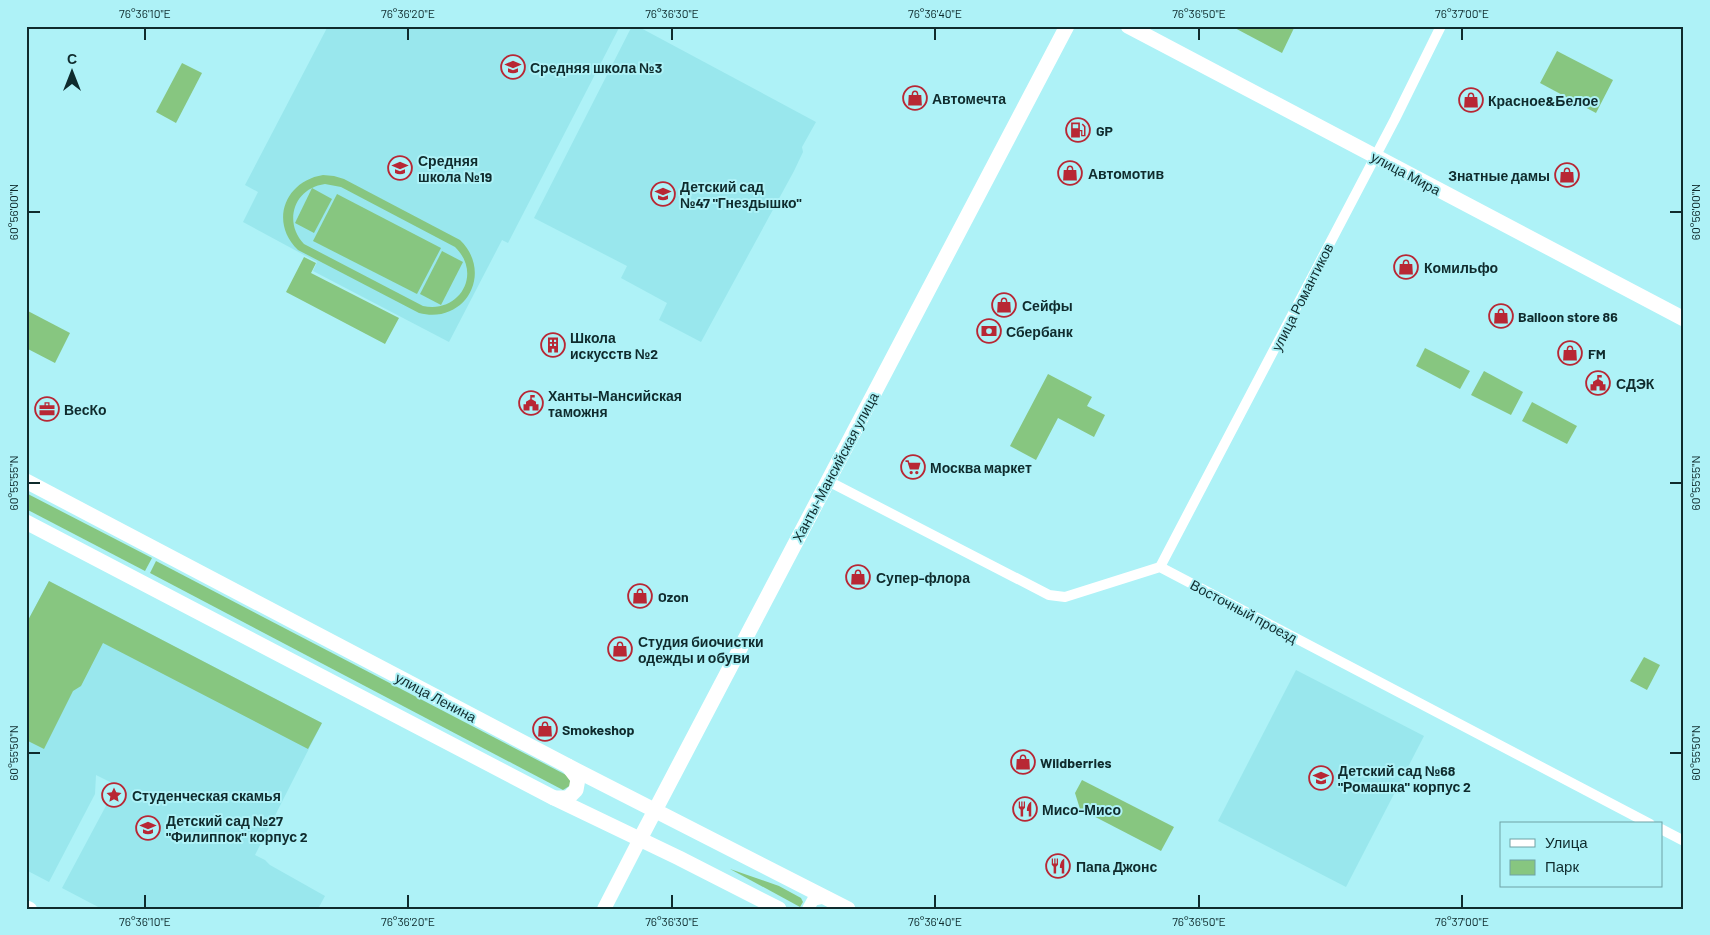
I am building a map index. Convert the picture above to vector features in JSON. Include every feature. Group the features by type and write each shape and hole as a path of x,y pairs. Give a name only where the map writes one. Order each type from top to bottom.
{"main road":[{"name":"Ханты-Мансийская улица","path":"604,909 1067,26"},
{"name":"улица Мира","path":"1128,26 1684,319"},
{"name":"улица Ленина","path":"26,481 568,766 848,909"},
{"path":"26,522 554,798 779,909"},
{"path":"554,798 568,798 576,790 578,778 568,766"},
{"path":"26,907 30,909"}],"street":[{"name":"улица Романтиков","path":"1160,567 1375,157 1441,26"},
{"path":"828,481 1048,595 1065,597 1160,567"},
{"name":"Восточный проезд","path":"1160,567 1646,822"},
{"path":"1662,830 1684,841"},
{"path":"808,909 813,900 826,897"}],"shaded area":[{"name":"Средняя школа №19","path":"328,26 620,26 508,243 502,240 449,342 313,271 317,262 243,222 258,192 245,185"},
{"name":"Детский сад №47 \"Гнездышко\"","path":"632,26 637,26 816,122 802,147 803,152 794,171 701,342 659,320 667,303 621,278 627,266 534,218"},
{"path":"49,581 322,723 255,855 325,896 318,909 102,909 62,888 108,802 126,790 96,775 95,794 49,882 26,870 26,624"},
{"name":"Детский сад №68 \"Ромашка\" корпус 2","path":"1296,670 1424,736 1346,887 1218,821"}],"green space":[{"path":"1231,26 1295,26 1282,53"},
{"path":"1557,51 1613,80 1596,113 1540,83"},
{"path":"182,63 202,73 176,123 156,112"},
{"path":"323,175 344,179 460,240 470,253 474,267 474,281 469,293 461,304 450,311 435,315 419,313 298,250 289,239 284,227 285,204 299,185","holes":["325,184 341,187 455,247 463,258 467,269 467,280 463,290 456,298 447,304 436,307 423,306 304,244 294,226 293,216 299,199 314,187"]},
{"path":"312,188 332,199 314,233 295,223"},
{"path":"337,194 441,248 417,294 313,241"},
{"path":"442,251 463,262 441,305 420,294"},
{"path":"304,257 316,263 311,273 399,318 385,344 286,292"},
{"path":"26,310 70,333 55,363 26,348"},
{"path":"1425,348 1470,371 1460,389 1416,366"},
{"path":"1484,371 1523,392 1511,415 1471,395"},
{"path":"1048,374 1092,397 1087,406 1105,415 1094,437 1058,418 1036,460 1010,446"},
{"path":"1532,402 1577,426 1567,444 1522,421"},
{"path":"26,493 152,558 145,571 26,509"},
{"path":"156,561 570,777 571,785 563,790 150,573"},
{"path":"49,581 322,723 308,749 103,643 81,686 73,691 44,749 26,740 26,624"},
{"path":"1644,657 1660,665 1647,690 1630,681"},
{"path":"1082,780 1174,827 1161,851 1080,809 1075,793"},
{"path":"730,869 779,886 801,898 803,902 800,907"}],"place":[{"name":"Средняя школа №3","path":"513,67"},
{"name":"Автомечта","path":"915,98"},
{"name":"Красное&Белое","path":"1471,100"},
{"name":"GP","path":"1078,130"},
{"name":"Средняя школа №19","path":"400,168"},
{"name":"Автомотив","path":"1070,173"},
{"name":"Знатные дамы","path":"1567,175"},
{"name":"Детский сад №47 \"Гнездышко\"","path":"663,194"},
{"name":"Комильфо","path":"1406,267"},
{"name":"Сейфы","path":"1004,305"},
{"name":"Balloon store 86","path":"1501,316"},
{"name":"Сбербанк","path":"989,331"},
{"name":"Школа искусств №2","path":"553,345"},
{"name":"FM","path":"1570,353"},
{"name":"СДЭК","path":"1598,383"},
{"name":"Ханты-Мансийская таможня","path":"531,403"},
{"name":"ВесКо","path":"47,409"},
{"name":"Москва маркет","path":"913,467"},
{"name":"Супер-флора","path":"858,577"},
{"name":"Ozon","path":"640,596"},
{"name":"Студия биочистки одежды и обуви","path":"620,649"},
{"name":"Smokeshop","path":"545,729"},
{"name":"Wildberries","path":"1023,762"},
{"name":"Детский сад №68 \"Ромашка\" корпус 2","path":"1321,778"},
{"name":"Студенческая скамья","path":"114,795"},
{"name":"Мисо-Мисо","path":"1025,809"},
{"name":"Детский сад №27 \"Филиппок\" корпус 2","path":"148,828"},
{"name":"Папа Джонс","path":"1058,866"}]}
